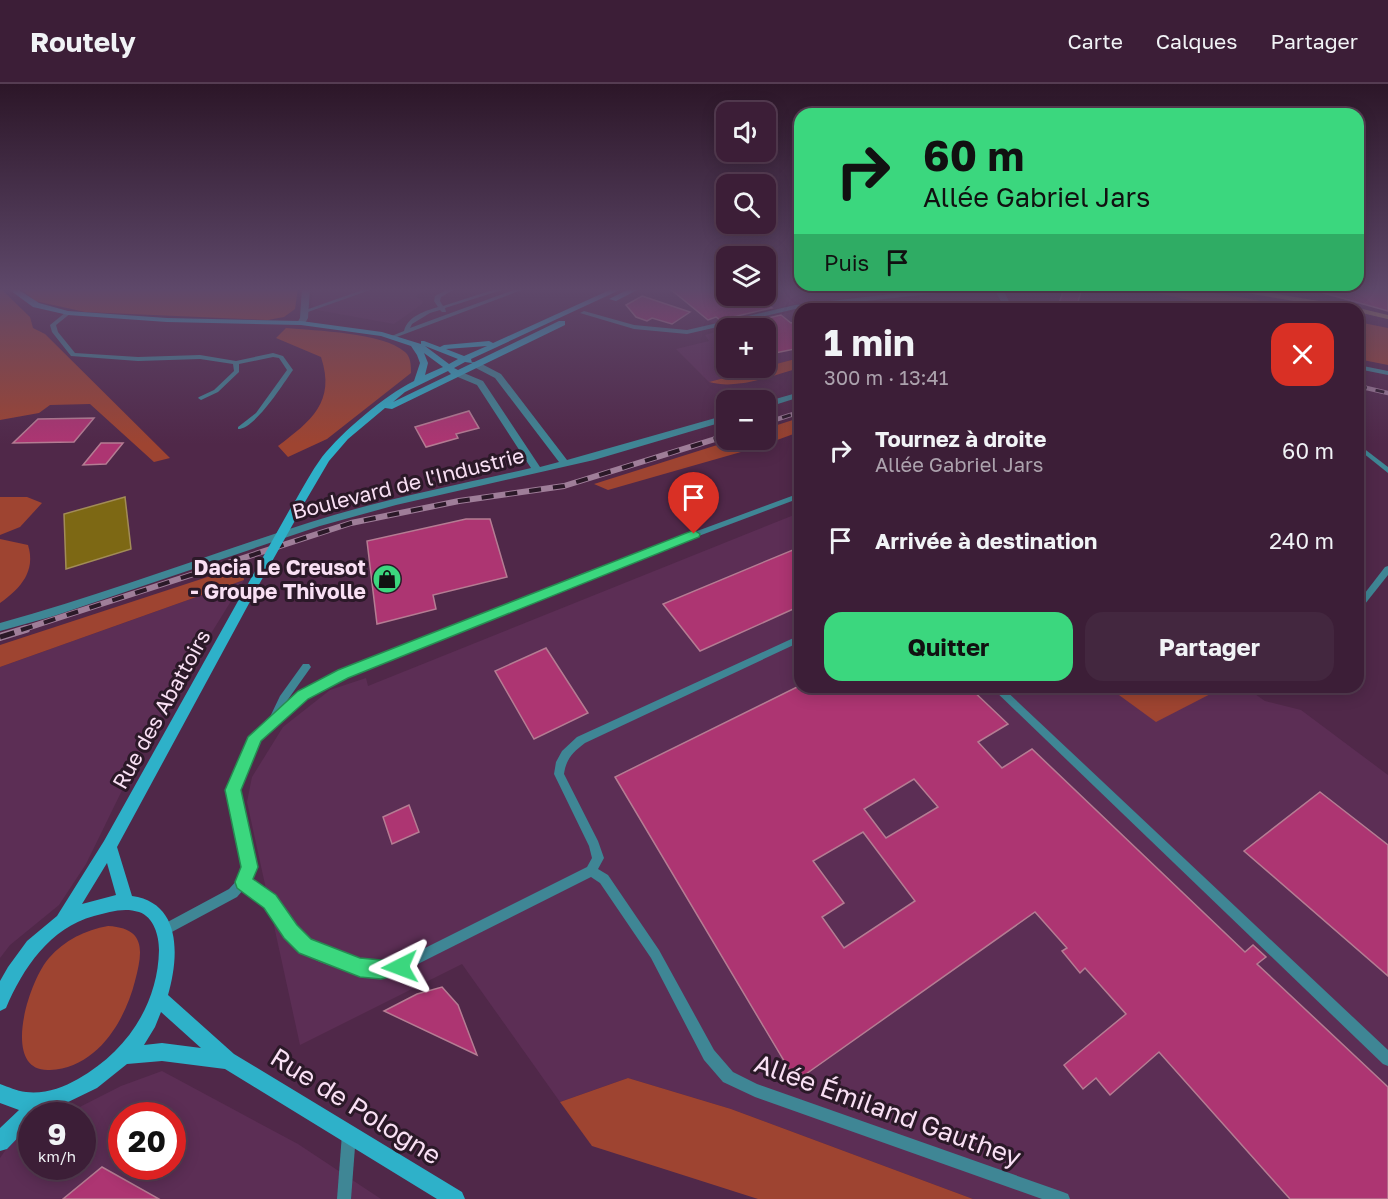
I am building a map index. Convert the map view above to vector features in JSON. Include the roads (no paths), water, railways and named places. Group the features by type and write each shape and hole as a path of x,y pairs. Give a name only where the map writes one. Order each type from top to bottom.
{"street":[{"path":"402,340 421,347 447,368 480,383 538,471"},
{"path":"414,340 475,364 498,376 565,464"},
{"path":"371,416 526,340"},
{"path":"435,347 457,348 502,341"},
{"path":"371,416 402,390 502,341"},
{"path":"408,342 424,358 425,365 418,382"},
{"path":"1364,368 1388,373"},
{"path":"776,402 794,396"},
{"name":"Rue des Abattoirs","path":"62,923 109,846 325,460 345,437 371,416"},
{"name":"Boulevard de l'Industrie","path":"0,627 50,613 316,524 395,502 538,471 716,421"},
{"path":"109,846 126,902"},
{"path":"0,1001 14,970 31,948 62,923 96,906 126,902 138,903 153,910 166,928 169,938 167,957 158,998 150,1019 122,1056 89,1084 62,1097 39,1102 13,1101 0,1093"},
{"name":"Rue de Pologne","path":"158,998 228,1060 455,1199"},
{"name":"Rue de Pologne","path":"122,1056 162,1052 228,1060"},
{"path":"0,1142 18,1124"}],"lane":[{"path":"63,340 73,355 138,359 200,357 237,363 273,355 282,357 290,370 258,414 240,429"},
{"path":"201,398 216,392 237,371 237,363"},
{"path":"1364,452 1387,469"},
{"path":"166,928 233,892 243,882 249,867 233,790 255,737 303,695 343,674 589,574 794,497"},
{"path":"1364,599 1388,569"},
{"path":"243,882 270,902 290,931 305,946 360,968 400,967 591,871 598,858 594,845 559,774 560,761 565,752 581,740 794,641"},
{"path":"270,723 283,699 306,667"},
{"path":"1002,693 1388,1059"},
{"name":"Allée Émiland Gauthey","path":"591,871 604,879 655,954 709,1055 728,1077 755,1090 1063,1199"},
{"path":"344,1199 349,1134"}],"railway":[{"path":"1364,387 1388,393"},
{"path":"776,420 794,414"},
{"path":"21,630 351,523 459,501 564,486 716,439"},
{"path":"0,637 26,629"}],"place":[{"name":"Dacia Le Creusot - Groupe Thivolle","path":"387,579"}]}
